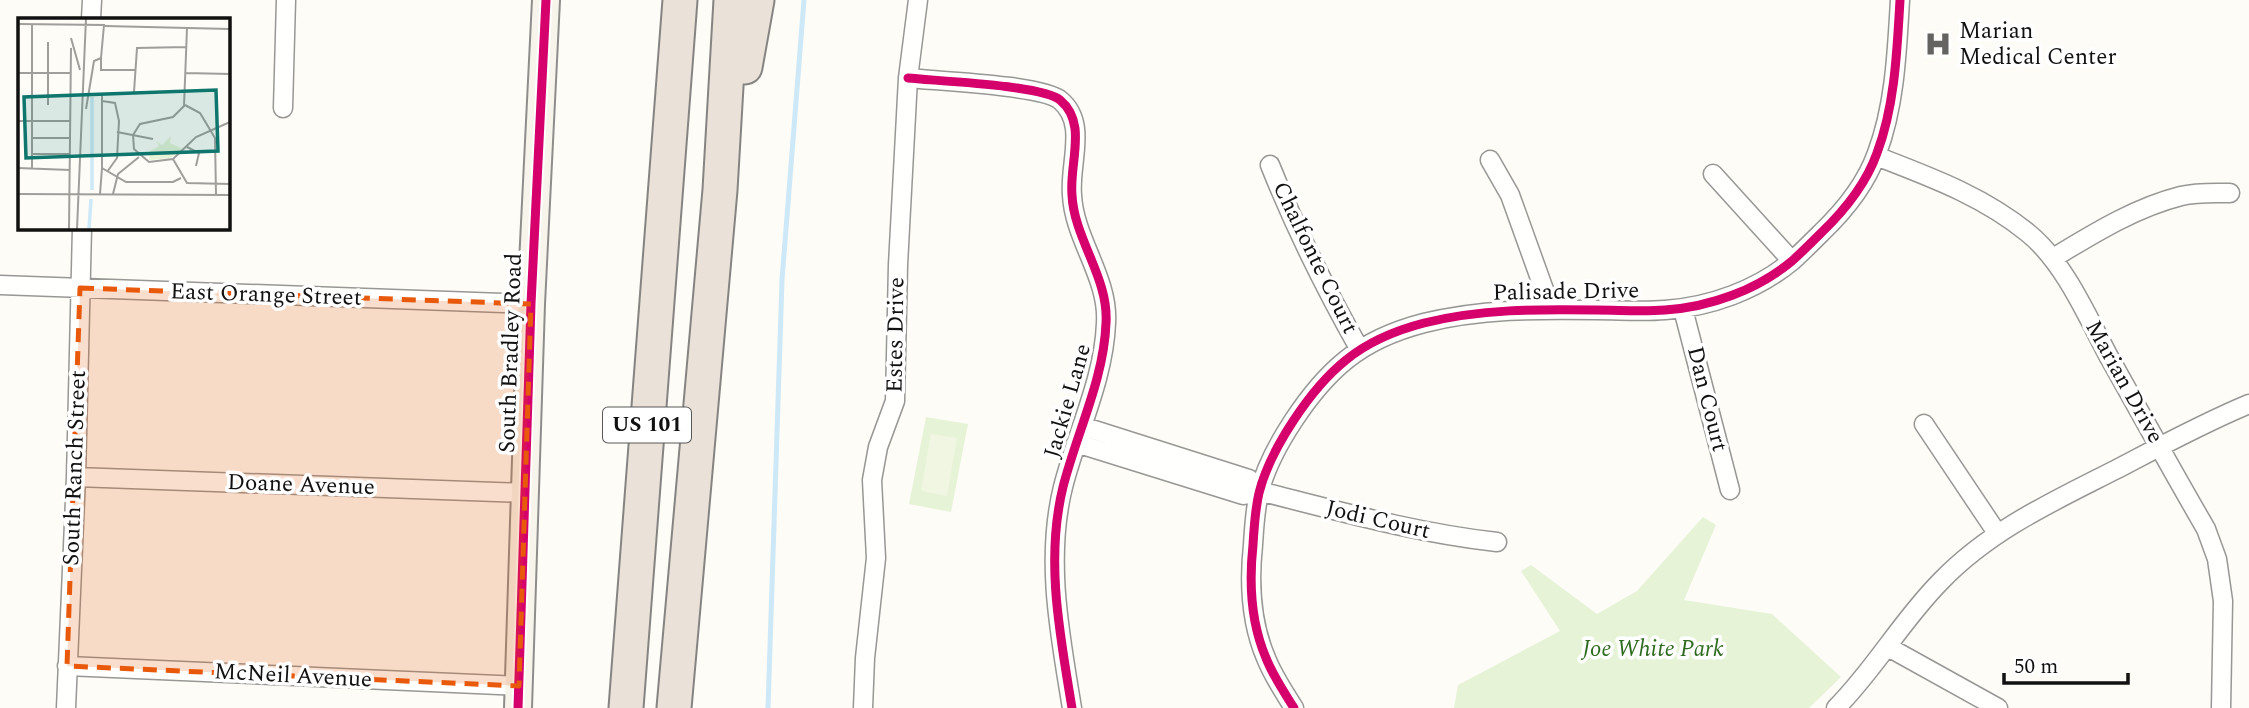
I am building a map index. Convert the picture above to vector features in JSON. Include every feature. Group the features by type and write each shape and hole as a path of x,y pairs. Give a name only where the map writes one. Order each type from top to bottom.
{"highway":[{"path":"668,0 668,142"},
{"name":"US 101","path":"626,708 680,0"},
{"name":"US 101","path":"674,708 720,190 731,0"},
{"path":"720,190 757,0"}],"street":[{"path":"91,18 92,0"},
{"path":"283,108 286,0"},
{"name":"South Bradley Road","path":"519,697 531,304 546,0"},
{"name":"Estes Drive","path":"863,708 865,658 876,558 872,480 878,447 895,401 898,265 908,78 918,0"},
{"name":"Palisade Drive","path":"1294,708 1265,656 1252,606 1250,571 1259,491 1275,451 1287,430 1333,372 1360,350 1392,334 1422,324 1497,311 1684,309 1733,295 1772,275 1792,261 1840,215 1877,156 1888,121 1900,0"},
{"name":"Jackie Lane","path":"908,78 1035,90 1056,97 1068,107 1076,128 1071,194 1074,212 1100,286 1107,319 1104,355 1063,488 1055,536 1059,632 1072,708"},
{"name":"Marian Drive","path":"1877,156 1960,190 1995,208 2030,234 2053,258 2206,529 2217,559 2223,601 2221,708"},
{"path":"1490,160 1510,195 1551,309"},
{"name":"Chalfonte Court","path":"1270,165 1295,226 1331,300 1360,350"},
{"path":"1713,174 1792,261"},
{"path":"2053,258 2130,215 2181,196 2230,193"},
{"name":"South Ranch Street","path":"66,708 76,477 82,229"},
{"name":"East Orange Street","path":"0,285 531,304"},
{"name":"Dan Court","path":"1684,309 1730,490"},
{"path":"1836,708 1941,580 1997,533 2028,514 2249,404"},
{"path":"1924,424 1997,533"},
{"name":"Jodi Court","path":"1079,434 1249,479 1259,491 1453,538 1497,542"},
{"name":"Doane Avenue","path":"76,477 526,493"},
{"path":"1888,647 1998,708"},
{"name":"McNeil Avenue","path":"67,666 519,697"}],"highlighted area":[{"path":"80,288 531,304 519,686 67,666"}],"green space":[{"path":"926,417 968,424 951,512 909,504"},
{"path":"931,434 957,438 947,496 921,491"},
{"name":"Joe White Park","path":"1703,517 1716,525 1684,600 1772,614 1841,677 1809,708 1454,708 1458,685 1560,631 1521,571 1531,565 1597,614 1637,591"}],"waterway":[{"path":"768,708 782,280 804,0"}],"cycle path":[{"path":"518,708 531,304 546,0"},
{"path":"1294,708 1269,665 1257,631 1251,588 1254,526 1259,493 1272,458 1294,420 1319,386 1346,360 1373,342 1424,323 1509,311 1648,311 1682,308 1732,295 1778,271 1838,216 1861,186 1872,164 1888,116 1900,0"},
{"path":"908,78 1011,87 1049,95 1060,100 1073,120 1074,211 1102,290 1106,323 1095,385 1063,487 1055,542 1056,597 1072,708"}],"place":[{"name":"Marian Medical Center","path":"1938,44"}]}
